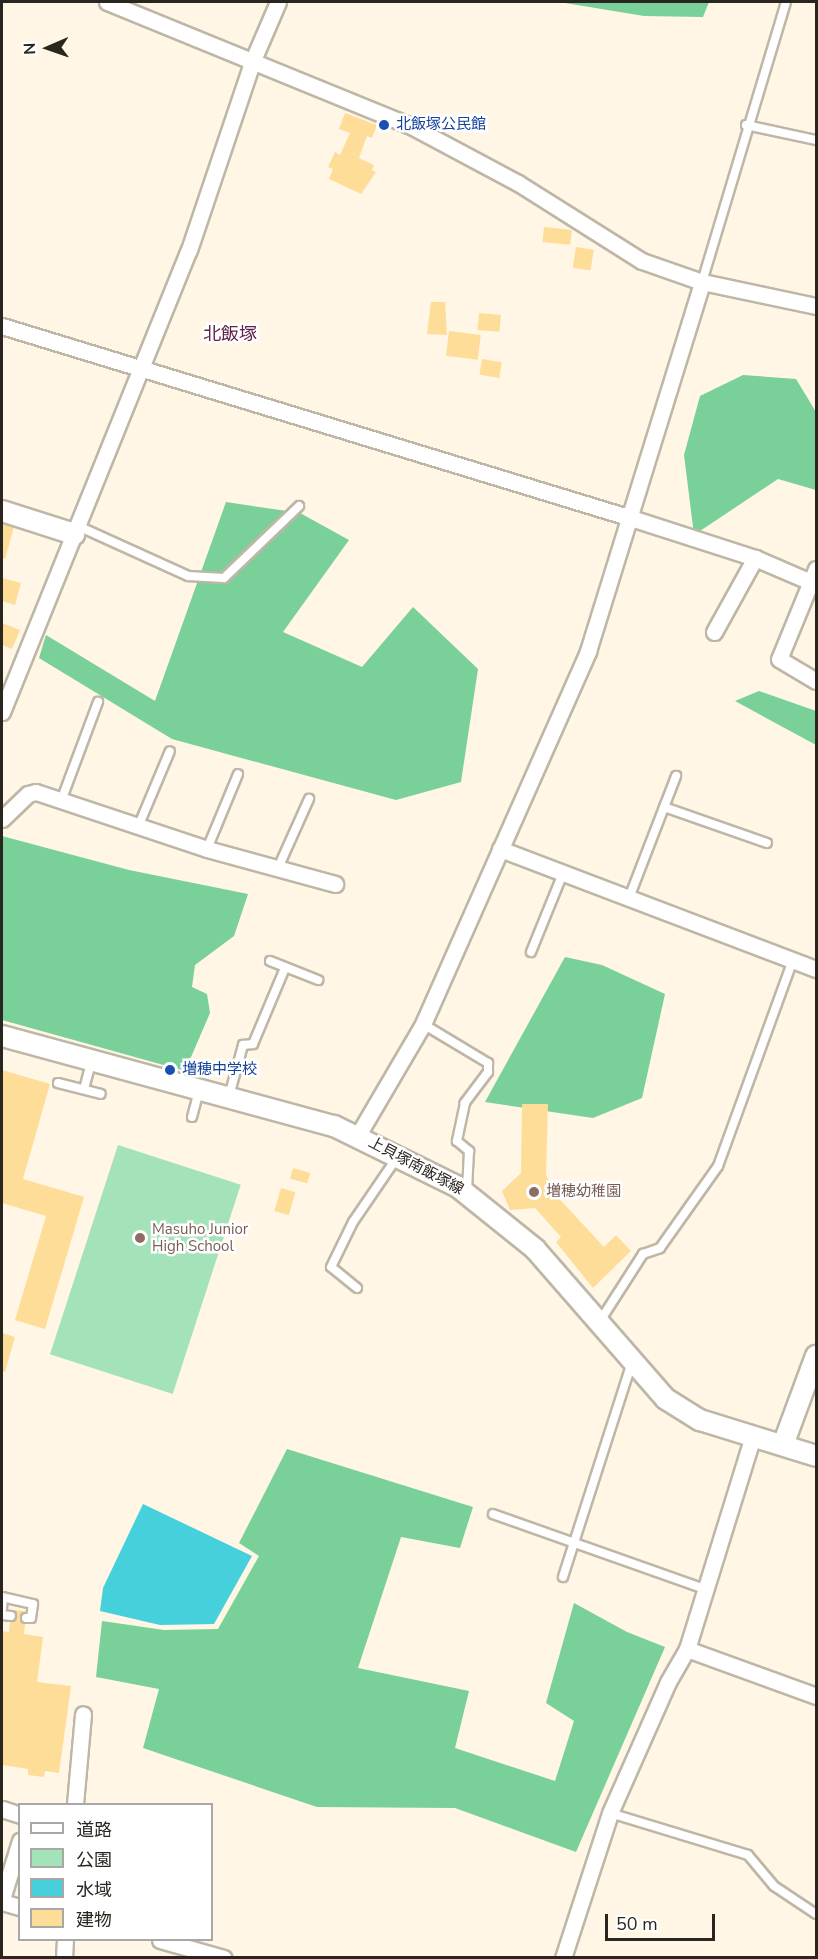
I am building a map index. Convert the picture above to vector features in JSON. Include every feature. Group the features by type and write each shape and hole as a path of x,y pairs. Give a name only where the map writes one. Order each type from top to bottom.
{"street":[{"path":"107,2 409,125 518,183 642,261 702,282 816,306"},
{"path":"2,712 189,250 253,60 278,2"},
{"path":"357,1135 423,1024 588,651 631,518 702,282"},
{"path":"2,326 814,576 779,659 816,681"},
{"path":"2,511 76,530"},
{"path":"714,632 755,558"},
{"path":"2,819 28,794 36,792 207,849 335,884"},
{"path":"500,849 816,969"},
{"name":"上貝塚南飯塚線","path":"2,1036 230,1096 357,1135 398,1156 467,1193 535,1249 666,1399 700,1420 816,1456"},
{"path":"783,1445 816,1356"},
{"path":"563,1958 610,1813 668,1682 687,1649 753,1436"},
{"path":"687,1649 816,1696"},
{"path":"75,1803 83,1714"},
{"path":"2,1809 18,1814"},
{"path":"18,1848 2,1900 18,1906"},
{"path":"64,1941 64,1958"},
{"path":"163,1941 224,1958"}],"lane":[{"path":"702,282 746,125 786,2"},
{"path":"746,125 816,140"},
{"path":"76,530 188,576 224,578 299,506"},
{"path":"61,801 98,702"},
{"path":"138,827 170,751"},
{"path":"207,849 238,774"},
{"path":"629,898 676,776"},
{"path":"278,868 309,799"},
{"path":"664,807 767,843"},
{"path":"531,952 563,873"},
{"path":"600,1321 643,1254 660,1248 718,1166 793,960"},
{"path":"270,961 318,980"},
{"path":"230,1096 243,1045 253,1044 285,968"},
{"path":"423,1024 488,1063 488,1072 465,1103 458,1141 469,1151 467,1193"},
{"path":"84,1089 92,1060"},
{"path":"58,1083 101,1094"},
{"path":"192,1117 200,1087"},
{"path":"357,1288 331,1267 353,1222 398,1156"},
{"path":"563,1577 632,1362"},
{"path":"493,1514 705,1589"},
{"path":"2,1609 2,1598 33,1604 31,1618 26,1618"},
{"path":"2,1615 11,1616"},
{"path":"610,1813 747,1855 774,1886 816,1914"}],"green space":[{"path":"559,2 709,2 703,17 644,16"},
{"path":"743,375 796,379 816,412 816,490 778,479 694,535 684,455 700,396"},
{"path":"226,502 300,513 349,540 283,632 362,667 413,607 478,669 461,782 396,800 172,739 39,658 46,635 155,701"},
{"path":"759,691 816,711 816,745 735,701"},
{"path":"2,836 129,870 248,894 234,936 195,965 192,987 207,994 210,1013 185,1071 2,1020"},
{"path":"565,957 602,965 665,994 642,1098 593,1118 485,1102"},
{"path":"118,1145 241,1185 173,1394 50,1354"},
{"path":"287,1449 473,1507 460,1548 401,1537 358,1668 469,1691 455,1748 555,1781 574,1721 546,1703 574,1603 627,1632 665,1647 576,1852 455,1808 317,1807 143,1748 159,1689 96,1677 102,1621 164,1630 218,1629 259,1556 239,1543"}],"water":[{"path":"143,1504 252,1556 214,1624 160,1625 100,1611 103,1588"}],"building":[{"path":"345,113 377,125 372,138 367,136 359,158 374,165 372,170 376,172 361,194 329,179 333,169 328,167 335,152 340,155 350,133 339,129"},
{"path":"544,227 572,230 570,245 542,242"},
{"path":"576,247 594,250 590,271 573,268"},
{"path":"431,302 445,302 447,335 427,334"},
{"path":"479,313 501,315 499,332 478,330"},
{"path":"449,331 481,335 478,360 446,356"},
{"path":"482,359 502,362 499,378 479,375"},
{"path":"2,523 14,527 5,559 2,558"},
{"path":"2,578 21,583 15,605 2,601"},
{"path":"2,623 20,630 12,649 2,645"},
{"path":"2,1070 50,1084 23,1179 84,1197 45,1329 15,1320 46,1216 2,1203"},
{"path":"522,1104 548,1104 546,1174 553,1192 604,1247 616,1235 631,1251 593,1288 556,1242 561,1237 535,1208 510,1210 502,1191 521,1173"},
{"path":"293,1168 310,1173 307,1184 290,1179"},
{"path":"281,1188 295,1192 289,1215 274,1211"},
{"path":"2,1333 15,1337 5,1372 2,1371"},
{"path":"11,1610 26,1611 20,1617 25,1624 24,1634 43,1637 37,1682 71,1686 59,1773 45,1771 44,1777 28,1775 28,1769 2,1765 2,1631 9,1632 10,1622 16,1619"}],"place":[{"name":"北飯塚公民館","path":"384,125"},
{"name":"増穂中学校","path":"170,1070"},
{"name":"増穂幼稚園","path":"534,1192"},
{"name":"Masuho Junior High School","path":"140,1238"}],"district":[{"name":"北飯塚","path":"230,334"}]}
